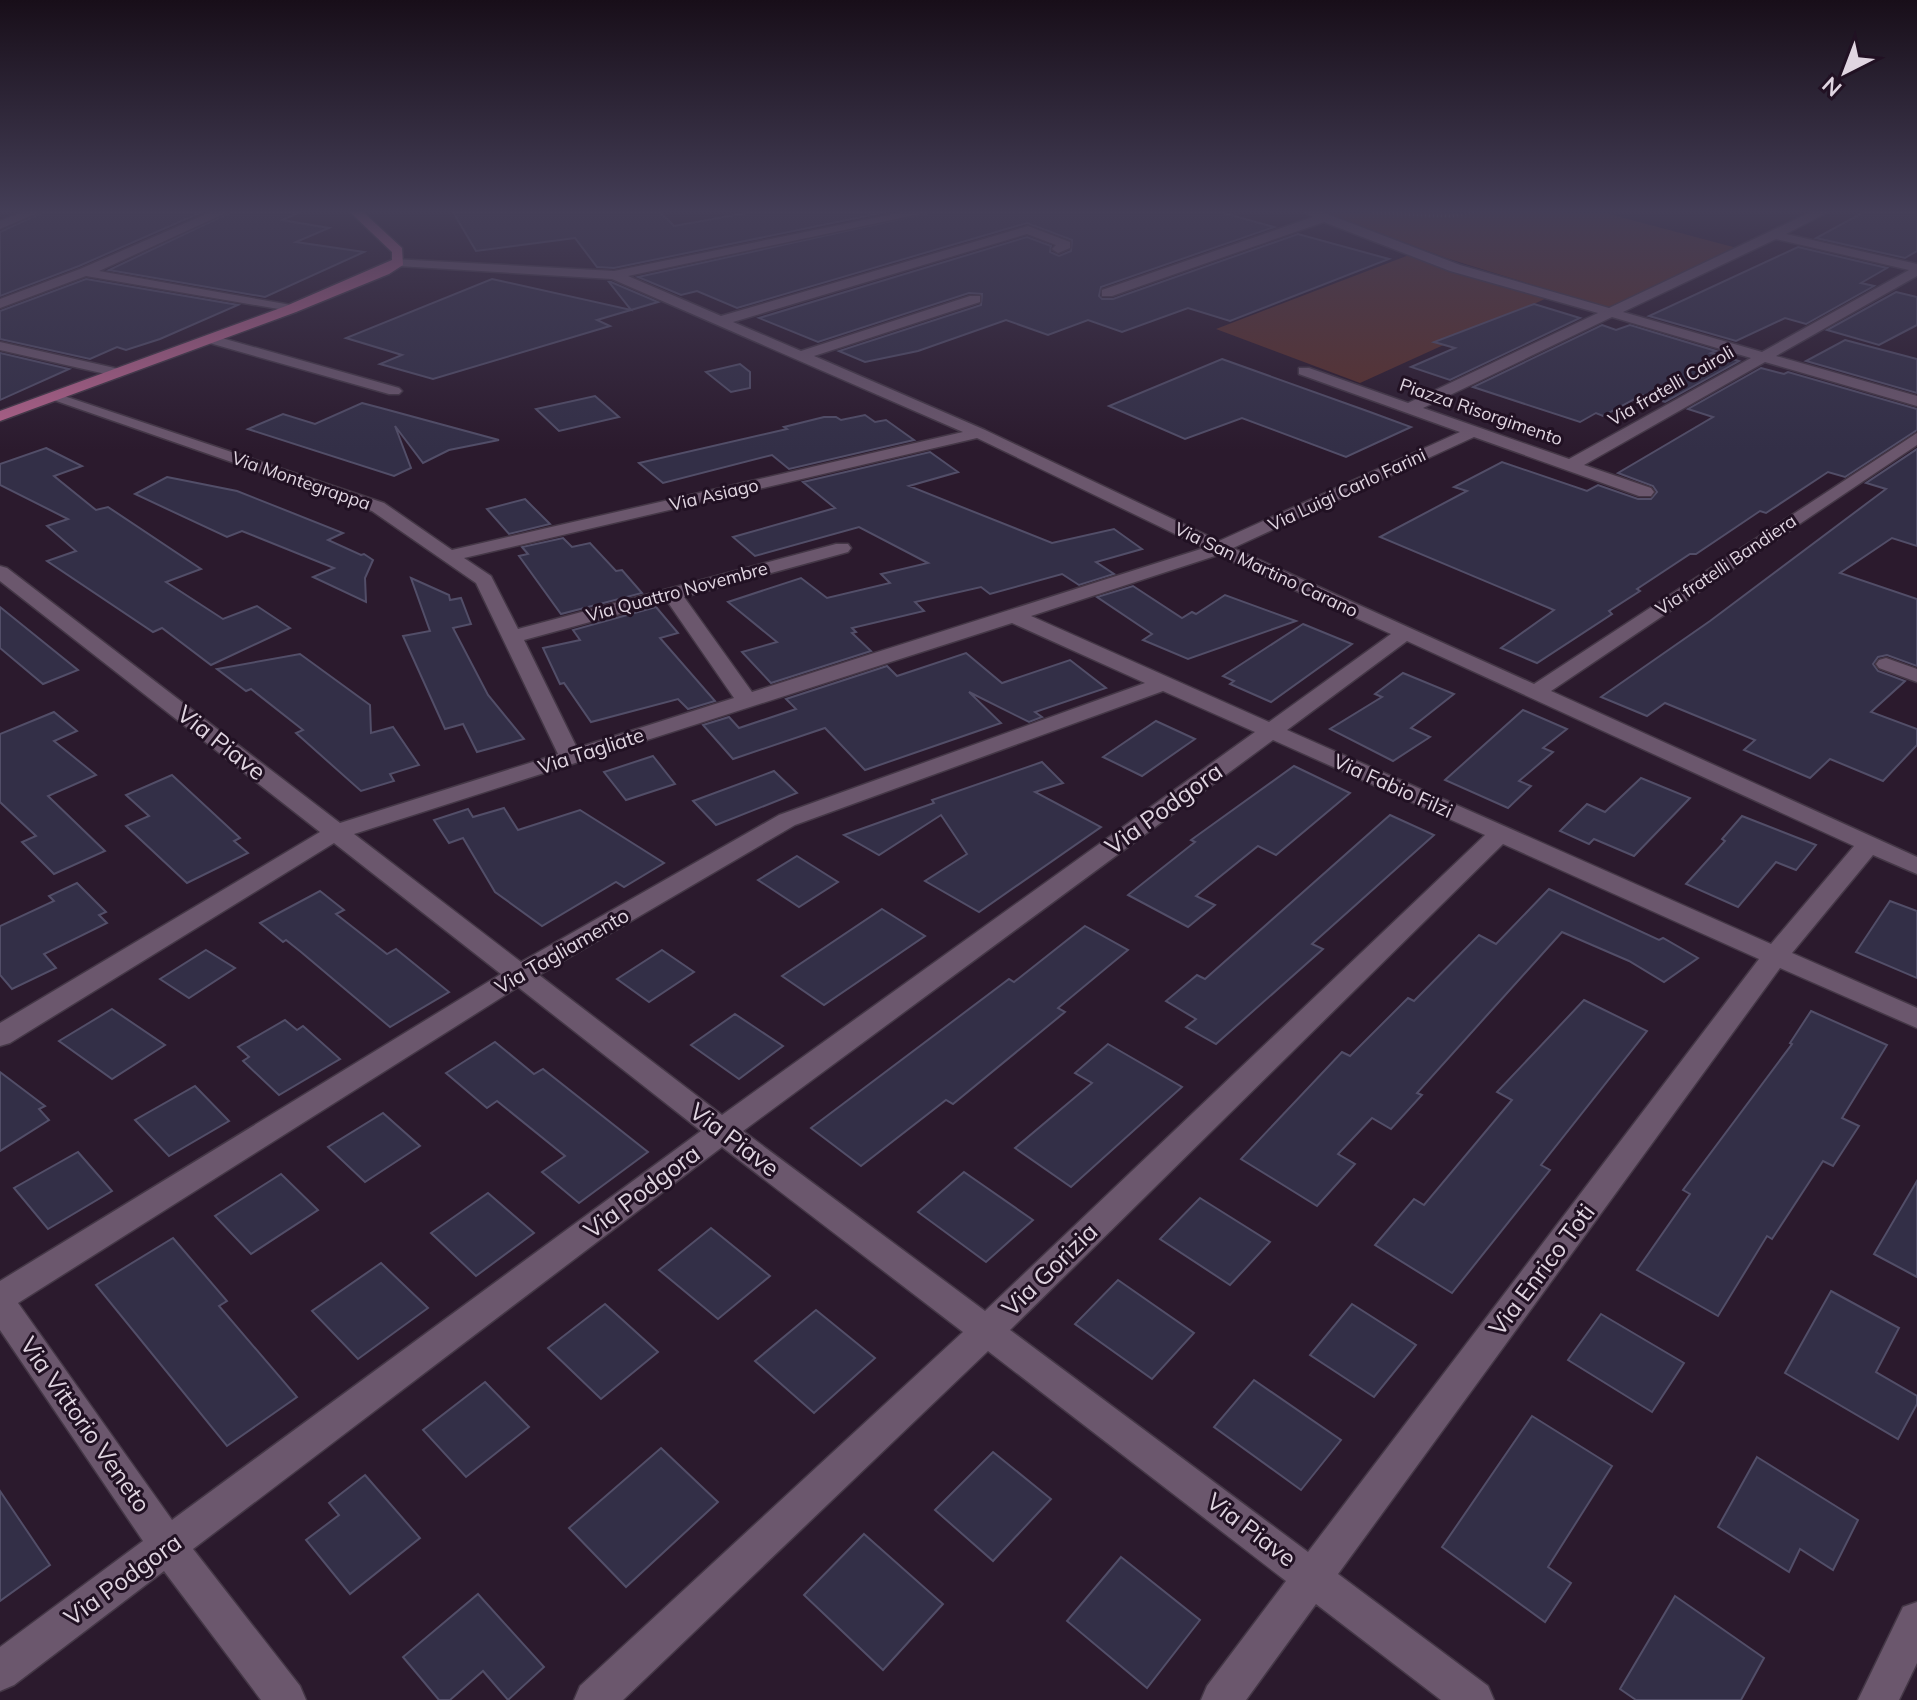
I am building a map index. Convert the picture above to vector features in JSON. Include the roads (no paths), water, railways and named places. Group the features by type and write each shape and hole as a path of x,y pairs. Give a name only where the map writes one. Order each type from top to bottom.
{"main road":[{"path":"0,416 334,291"}],"street":[{"path":"0,304 34,291"},
{"path":"193,291 291,309"},
{"name":"Via San Martino Carano","path":"654,291 979,433 1404,634 1917,866"},
{"path":"724,320 821,291"},
{"path":"1107,293 1111,291"},
{"path":"1535,291 1917,401"},
{"path":"1410,408 1656,291"},
{"name":"Via fratelli Cairoli","path":"1571,465 1879,291"},
{"path":"803,355 975,299"},
{"path":"211,339 394,391"},
{"path":"0,346 119,373"},
{"name":"Piazza Risorgimento","path":"1304,371 1645,492"},
{"name":"Via Montegrappa","path":"53,397 378,507 484,580 571,757"},
{"name":"Via Luigi Carlo Farini","path":"1220,549 1474,431"},
{"name":"Via Asiago","path":"449,556 979,433"},
{"name":"Via fratelli Bandiera","path":"1534,693 1917,438"},
{"name":"Via Quattro Novembre","path":"512,637 842,548"},
{"name":"Via Tagliate","path":"0,1036 336,832 1220,549"},
{"name":"Via Piave","path":"0,572 722,1131 1474,1700"},
{"path":"672,594 747,701"},
{"name":"Via Fabio Filzi","path":"1011,615 1917,1019"},
{"name":"Via Podgora","path":"0,1671 722,1131 1404,634"},
{"path":"1886,664 1917,676"},
{"name":"Via Tagliamento","path":"0,1300 520,974 787,820 1164,683"},
{"name":"Via Gorizia","path":"594,1700 987,1331 1500,834"},
{"name":"Via Enrico Toti","path":"1221,1700 1775,956 1869,844"},
{"name":"Via Vittorio Veneto","path":"0,1300 169,1547 286,1700"},
{"path":"1878,1700 1917,1621"}]}
